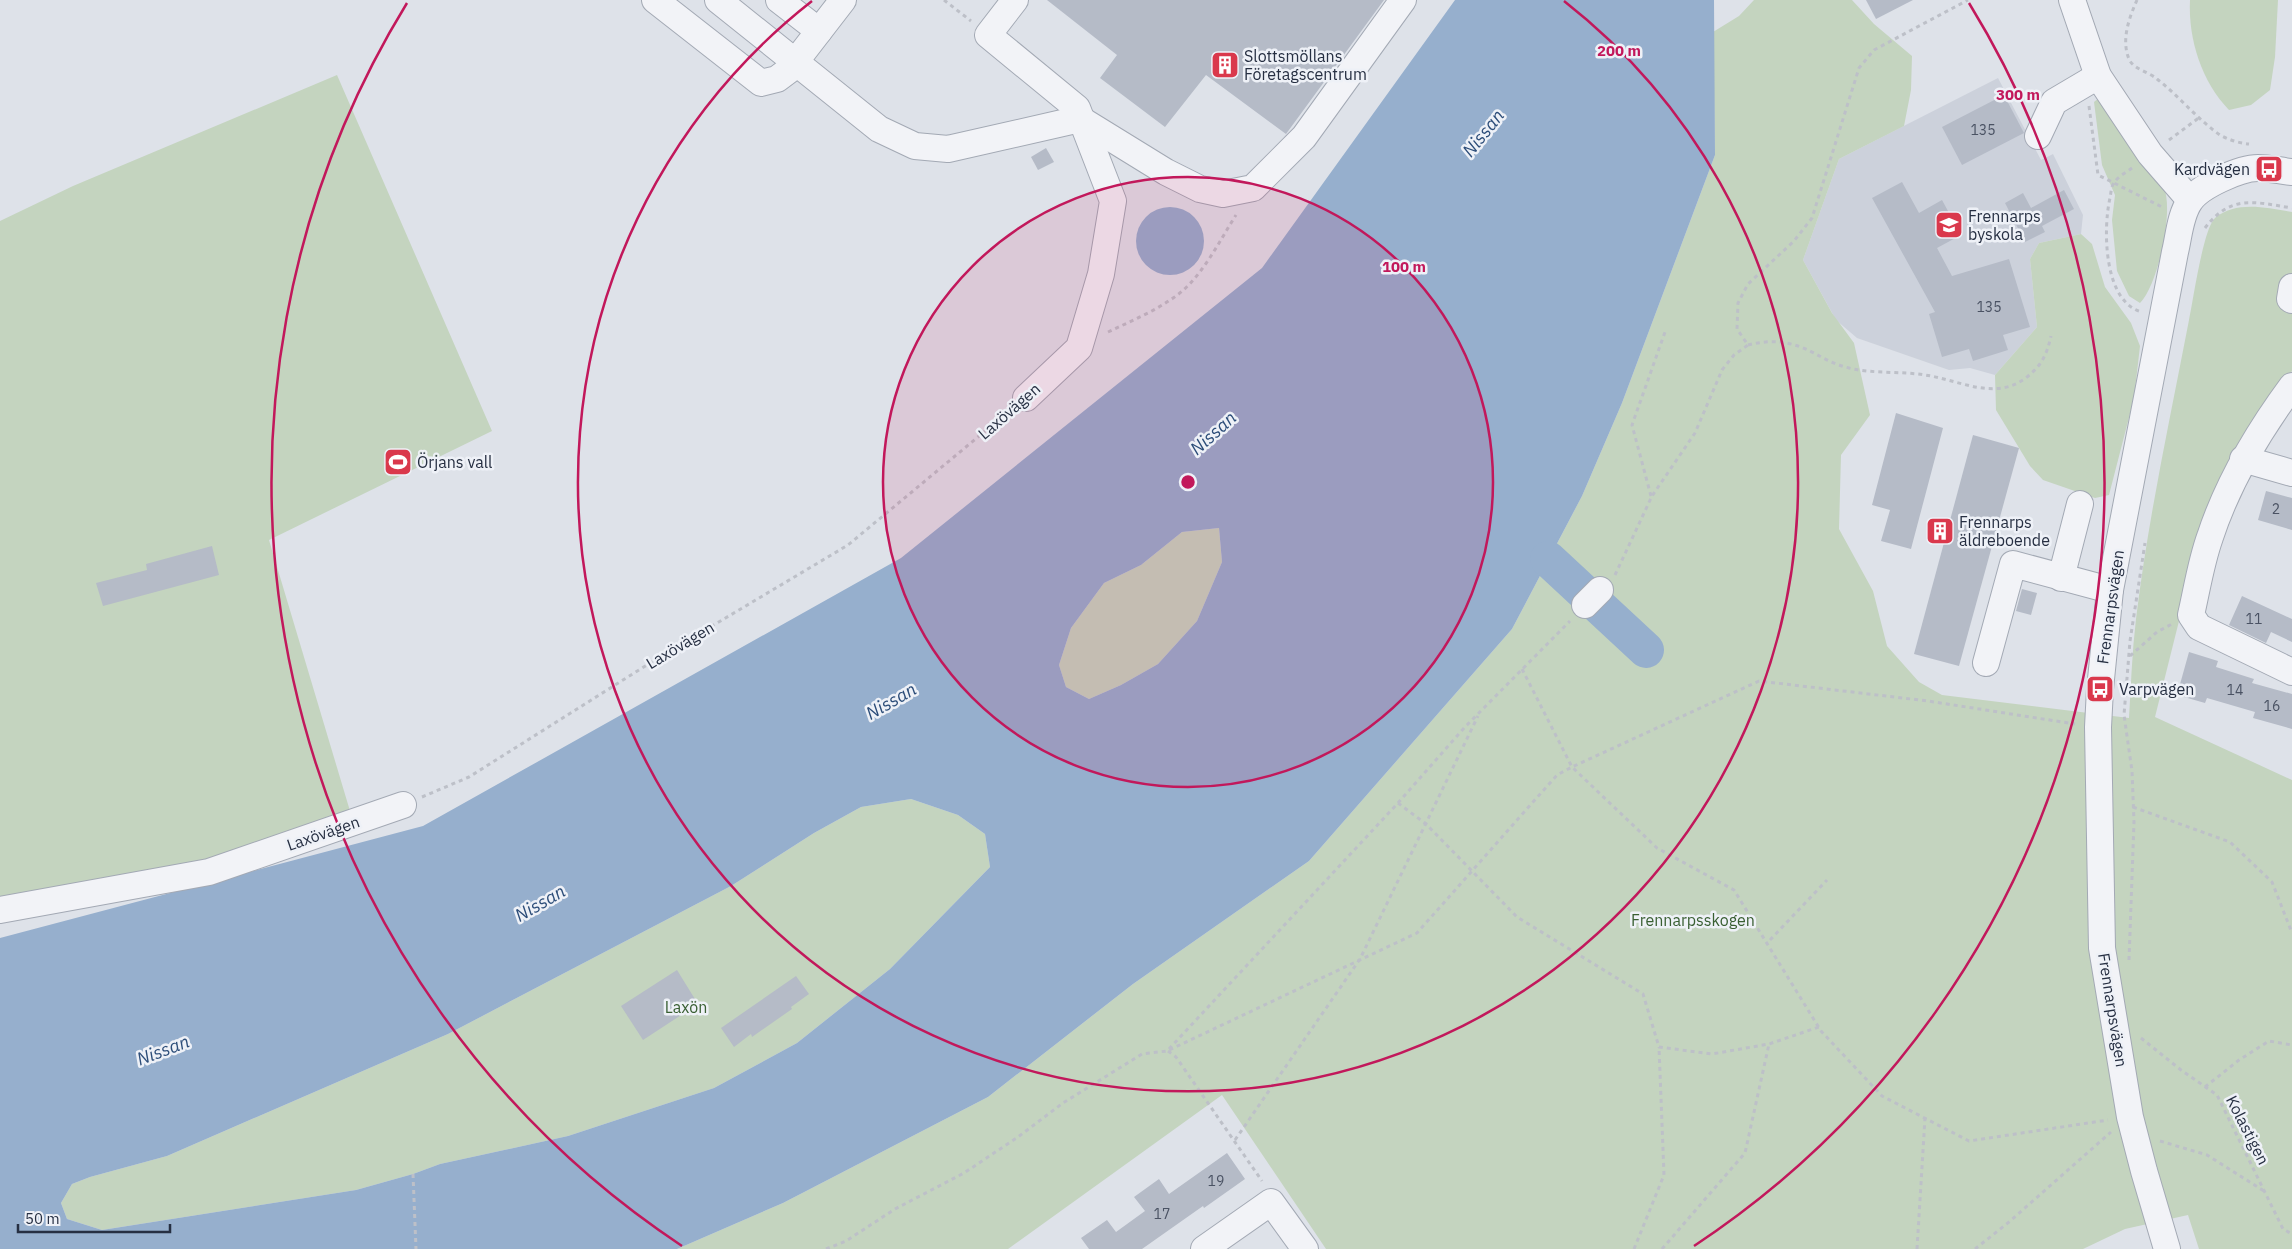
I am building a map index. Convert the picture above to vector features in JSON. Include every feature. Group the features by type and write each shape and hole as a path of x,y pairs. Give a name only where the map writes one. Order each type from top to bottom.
{"street":[{"path":"655,0 761,83 777,79 790,70 843,0"},
{"path":"718,0 879,129 915,146 948,149 1080,119 1166,172 1200,188 1222,194 1253,188 1304,137 1404,0"},
{"path":"779,0 819,31"},
{"path":"1015,0 988,35 1077,108 1113,201 1101,274 1079,348"},
{"path":"2076,11 2092,80 2150,154 2193,215 2208,186 2245,170 2256,168 2292,172"},
{"path":"2038,136 2054,102 2092,80"},
{"name":"Frennarpsvägen","path":"2167,1249 2130,1117 2102,948 2098,728 2110,590 2162,316 2193,215"},
{"path":"2292,287 2290,300 2292,300"},
{"name":"Laxövägen","path":"1026,398 1079,348"},
{"path":"2292,386 2243,459 2224,500 2210,537 2191,615 2199,626 2292,672"},
{"path":"2243,459 2292,473"},
{"path":"2060,578 2080,504"},
{"path":"1986,663 2013,564 2110,590"},
{"name":"Laxövägen","path":"0,910 209,872 403,805"},
{"path":"1204,1249 1271,1202 1306,1249"}],"path":[{"path":"944,0 951,6"},
{"path":"1748,345 1737,329 1738,303 1748,284 1794,241 1812,218 1859,68 1874,50 1968,0"},
{"path":"2137,0 2127,26 2126,51 2130,62 2156,78 2220,134 2230,140 2251,145"},
{"path":"2092,80 2098,175 2193,215 2219,211 2235,204 2264,203 2292,208"},
{"path":"2162,316 2136,310 2121,294 2110,269 2106,234 2107,213 2114,183 2200,117"},
{"path":"1079,348 1172,300 1184,289 1212,253 1253,188"},
{"path":"2193,215 2203,237"},
{"path":"1652,496 1632,425 1665,332"},
{"path":"1167,1051 1398,803 1479,713 1617,574 1652,496 1695,433 1722,370 1734,355 1748,345 1766,341 1788,343 1849,368 1925,375 1974,387 1996,390 2016,385 2036,370 2046,356 2052,336"},
{"name":"Laxövägen","path":"403,805 469,776 650,663 848,545 1026,398"},
{"path":"2129,963 2133,807 2132,771 2124,715 2146,534"},
{"path":"2130,656 2157,632 2191,615"},
{"path":"1522,669 1572,768 1657,848 1734,890 1821,1031 1882,1096 1969,1141 2130,1117"},
{"path":"826,1249 846,1241 895,1209 964,1173 1018,1137 1063,1103 1134,1058 1142,1054 1167,1051 1417,933 1557,775 1759,681 1928,701 2098,728"},
{"path":"1235,1140 1360,959 1479,713"},
{"path":"1398,803 1426,824 1517,917 1643,994 1659,1047 1664,1175 1634,1249"},
{"path":"2133,807 2230,842 2272,882 2292,933"},
{"path":"1770,940 1827,880"},
{"path":"1659,1047 1712,1054 1769,1044 1819,1027"},
{"name":"Kolastigen","path":"2140,1045 2139,1036 2181,1070 2217,1095 2283,1229 2292,1234"},
{"path":"2205,1087 2239,1060 2269,1041 2292,1045"},
{"path":"1662,1249 1744,1154 1769,1044"},
{"path":"1167,1051 1176,1057 1235,1140 1266,1187 1271,1202"},
{"path":"1975,1249 2010,1222 2113,1130 2112,1121 2130,1117"},
{"path":"1917,1249 1925,1118"},
{"path":"2159,1148 2158,1140 2206,1155 2265,1191"},
{"path":"413,1174 416,1249"}],"shaded area":[{"name":"Frennarps byskola","path":"1998,78 2041,160 2053,154 2083,215 2081,234 2039,243 2030,259 2037,327 1995,375 1970,368 1949,370 1857,338 1836,320 1803,260 1839,159"}],"green space":[{"name":"Frennarpsskogen","path":"1754,0 1852,0 1874,24 1912,56 1911,90 1904,126 1839,159 1803,260 1832,313 1854,343 1870,415 1841,455 1839,529 1873,591 1887,646 1919,682 1942,695 2129,718 2135,631 2147,544 2206,236 2215,218 2223,212 2233,209 2252,207 2292,212 2292,371 2271,397 2182,609 2155,717 2292,780 2292,1249 2199,1249 2188,1215 2125,1229 2083,1249 1326,1249 1222,1095 1008,1249 677,1249 783,1203 988,1097 1133,984 1309,861 1512,629 1582,496 1622,403 1715,155 1713,32 1739,16"},
{"path":"2190,0 2278,0 2275,57 2270,90 2251,105 2229,110 2211,87 2194,45 2191,30"},
{"path":"337,75 492,431 269,540 350,811 244,857 0,903 0,221 73,186"},
{"path":"2099,98 2164,188 2167,199 2166,230 2158,265 2147,294 2140,303 2129,296 2117,271 2112,220 2115,195 2102,165 2094,102"},
{"path":"2081,234 2092,244 2105,287 2131,323 2140,346 2134,398 2109,495 2095,498 2043,480 2030,466 1996,410 1995,375 2037,327 2030,259 2039,243"},
{"path":"1219,528 1222,562 1197,621 1158,664 1121,685 1089,699 1066,687 1059,665 1071,628 1104,583 1141,565 1182,532"},
{"name":"Laxön","path":"911,799 958,815 985,834 990,867 890,969 797,1043 714,1088 568,1136 440,1164 413,1174 356,1190 102,1230 67,1219 61,1203 72,1184 90,1177 167,1156 448,1034 731,886 814,833 861,807"}],"water":[{"name":"Nissan","path":"1455,0 1714,0 1715,155 1622,403 1582,496 1512,629 1309,861 1133,984 988,1097 783,1203 677,1249 0,1249 0,938 423,826 901,558 1262,268","holes":["1219,528 1222,562 1197,621 1158,664 1121,685 1089,699 1066,687 1059,665 1071,628 1104,583 1141,565 1182,532","911,799 958,815 985,834 990,867 890,969 797,1043 714,1088 568,1136 440,1164 413,1174 356,1190 102,1230 67,1219 61,1203 72,1184 90,1177 167,1156 448,1034 731,886 814,833 861,807"]},
{"path":"1170,207 1183,210 1194,217 1201,228 1204,241 1201,254 1194,265 1183,272 1170,275 1157,272 1146,265 1139,254 1136,241 1139,228 1146,217 1157,210"}],"building":[{"name":"Slottsmöllans Företagscentrum","path":"1047,0 1384,0 1286,134 1206,75 1165,127 1100,78 1117,55"},
{"path":"1866,0 1913,0 1876,19"},
{"path":"2004,95 2024,133 1962,165 1942,127"},
{"path":"1046,148 1054,162 1038,170 1031,157"},
{"path":"1902,182 1919,213 1942,200 1961,235 1937,248 1952,276 2009,259 2030,327 2003,335 2008,350 1973,361 1969,349 1942,357 1929,314 1935,312 1872,198"},
{"path":"2064,190 2074,209 2042,226 2045,232 2025,242 2005,203 2023,193 2031,208"},
{"path":"1896,413 1943,428 1911,549 1881,541 1890,510 1872,505"},
{"name":"Frennarps äldreboende","path":"1973,435 2019,448 1959,666 1914,654"},
{"path":"2266,491 2292,498 2292,530 2258,520"},
{"path":"212,546 219,575 103,606 96,583 147,570 146,564"},
{"path":"2022,589 2037,593 2031,615 2016,611"},
{"path":"2242,596 2292,619 2292,642 2271,632 2266,643 2229,625"},
{"path":"2189,652 2218,661 2216,667 2254,679 2252,683 2292,694 2292,729 2253,718 2255,712 2207,698 2205,703 2177,695"},
{"path":"677,970 698,1004 643,1040 621,1006"},
{"path":"796,976 809,994 791,1007 792,1009 752,1037 751,1034 734,1047 721,1028"},
{"path":"1227,1153 1245,1179 1142,1249 1089,1249 1081,1238 1107,1220 1116,1232 1145,1211 1134,1197 1159,1179 1169,1194"}],"waterway":[{"path":"1548,559 1646,650"}],"place":[{"name":"Slottsmöllans Företagscentrum","path":"1225,65"},
{"name":"Kardvägen","path":"2269,169"},
{"name":"Frennarps byskola","path":"1949,225"},
{"name":"Örjans vall","path":"398,462"},
{"name":"Frennarps äldreboende","path":"1940,531"},
{"name":"Varpvägen","path":"2100,689"}]}
